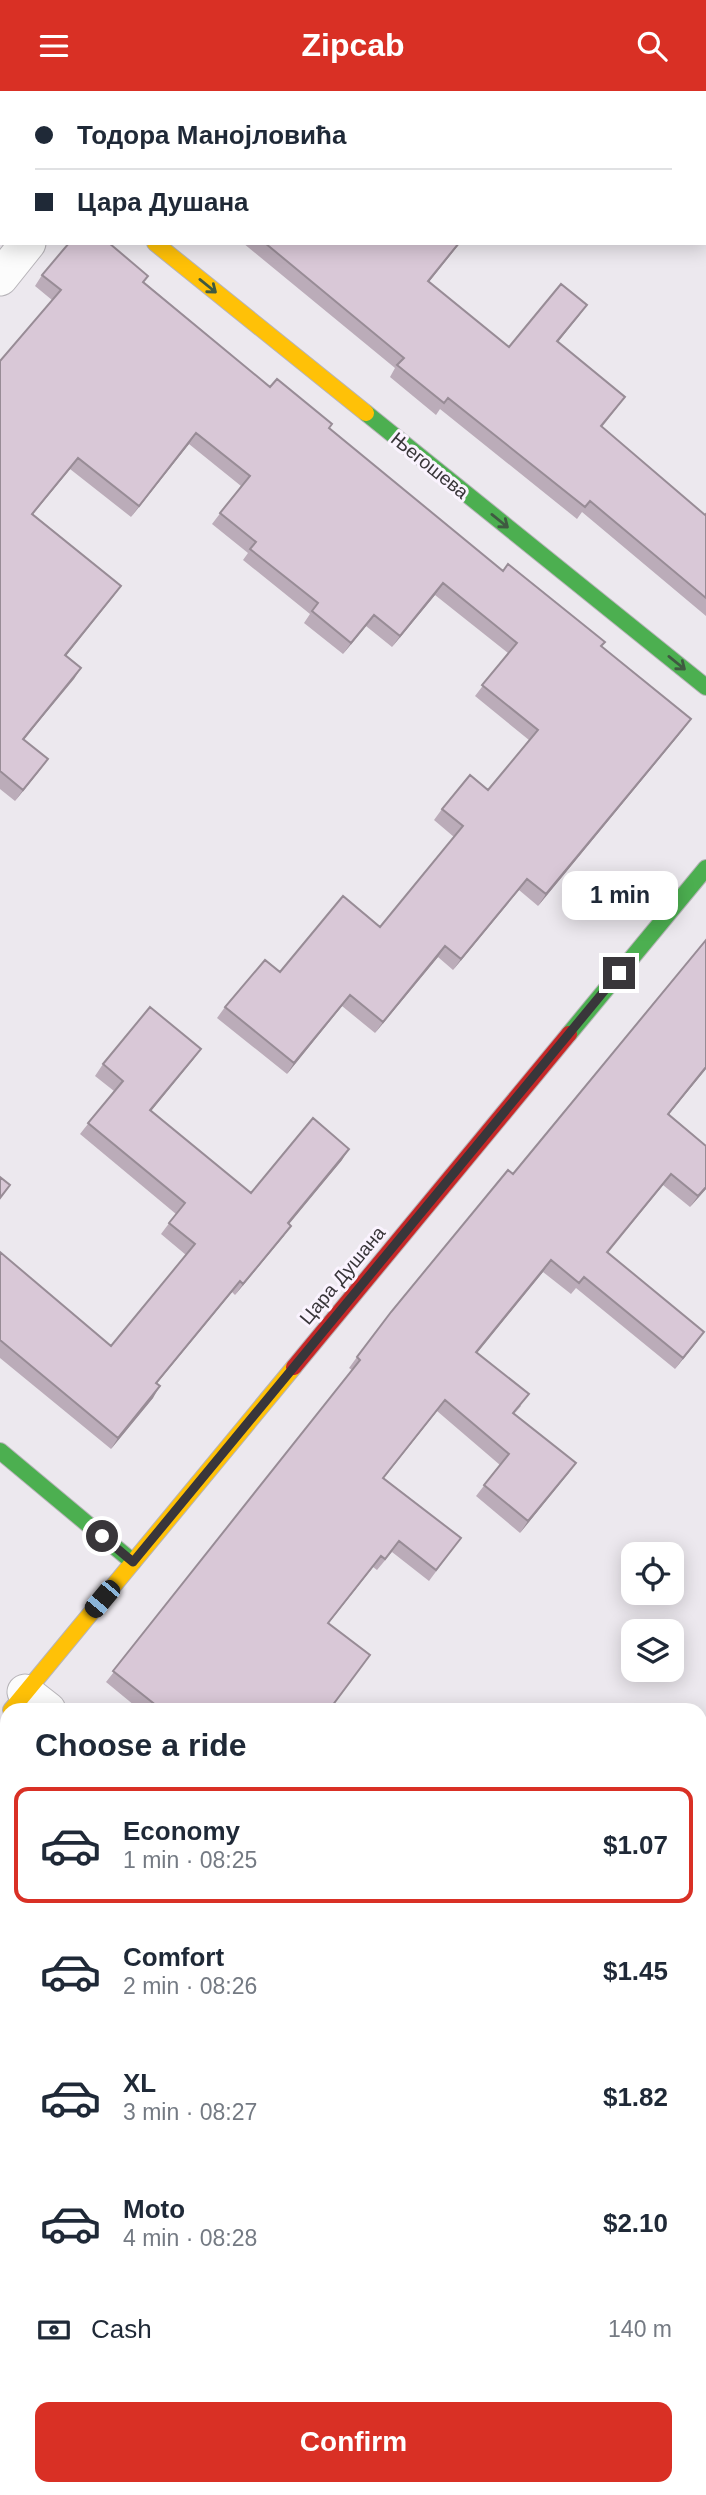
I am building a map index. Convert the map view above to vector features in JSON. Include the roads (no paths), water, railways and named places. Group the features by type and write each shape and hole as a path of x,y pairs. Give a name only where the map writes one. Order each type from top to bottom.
{"street":[{"path":"0,278 26,245"},
{"name":"Његошева","path":"157,245 706,687"},
{"name":"Цара Душана","path":"25,1703 133,1562 706,868"},
{"path":"0,1451 133,1562"}]}
